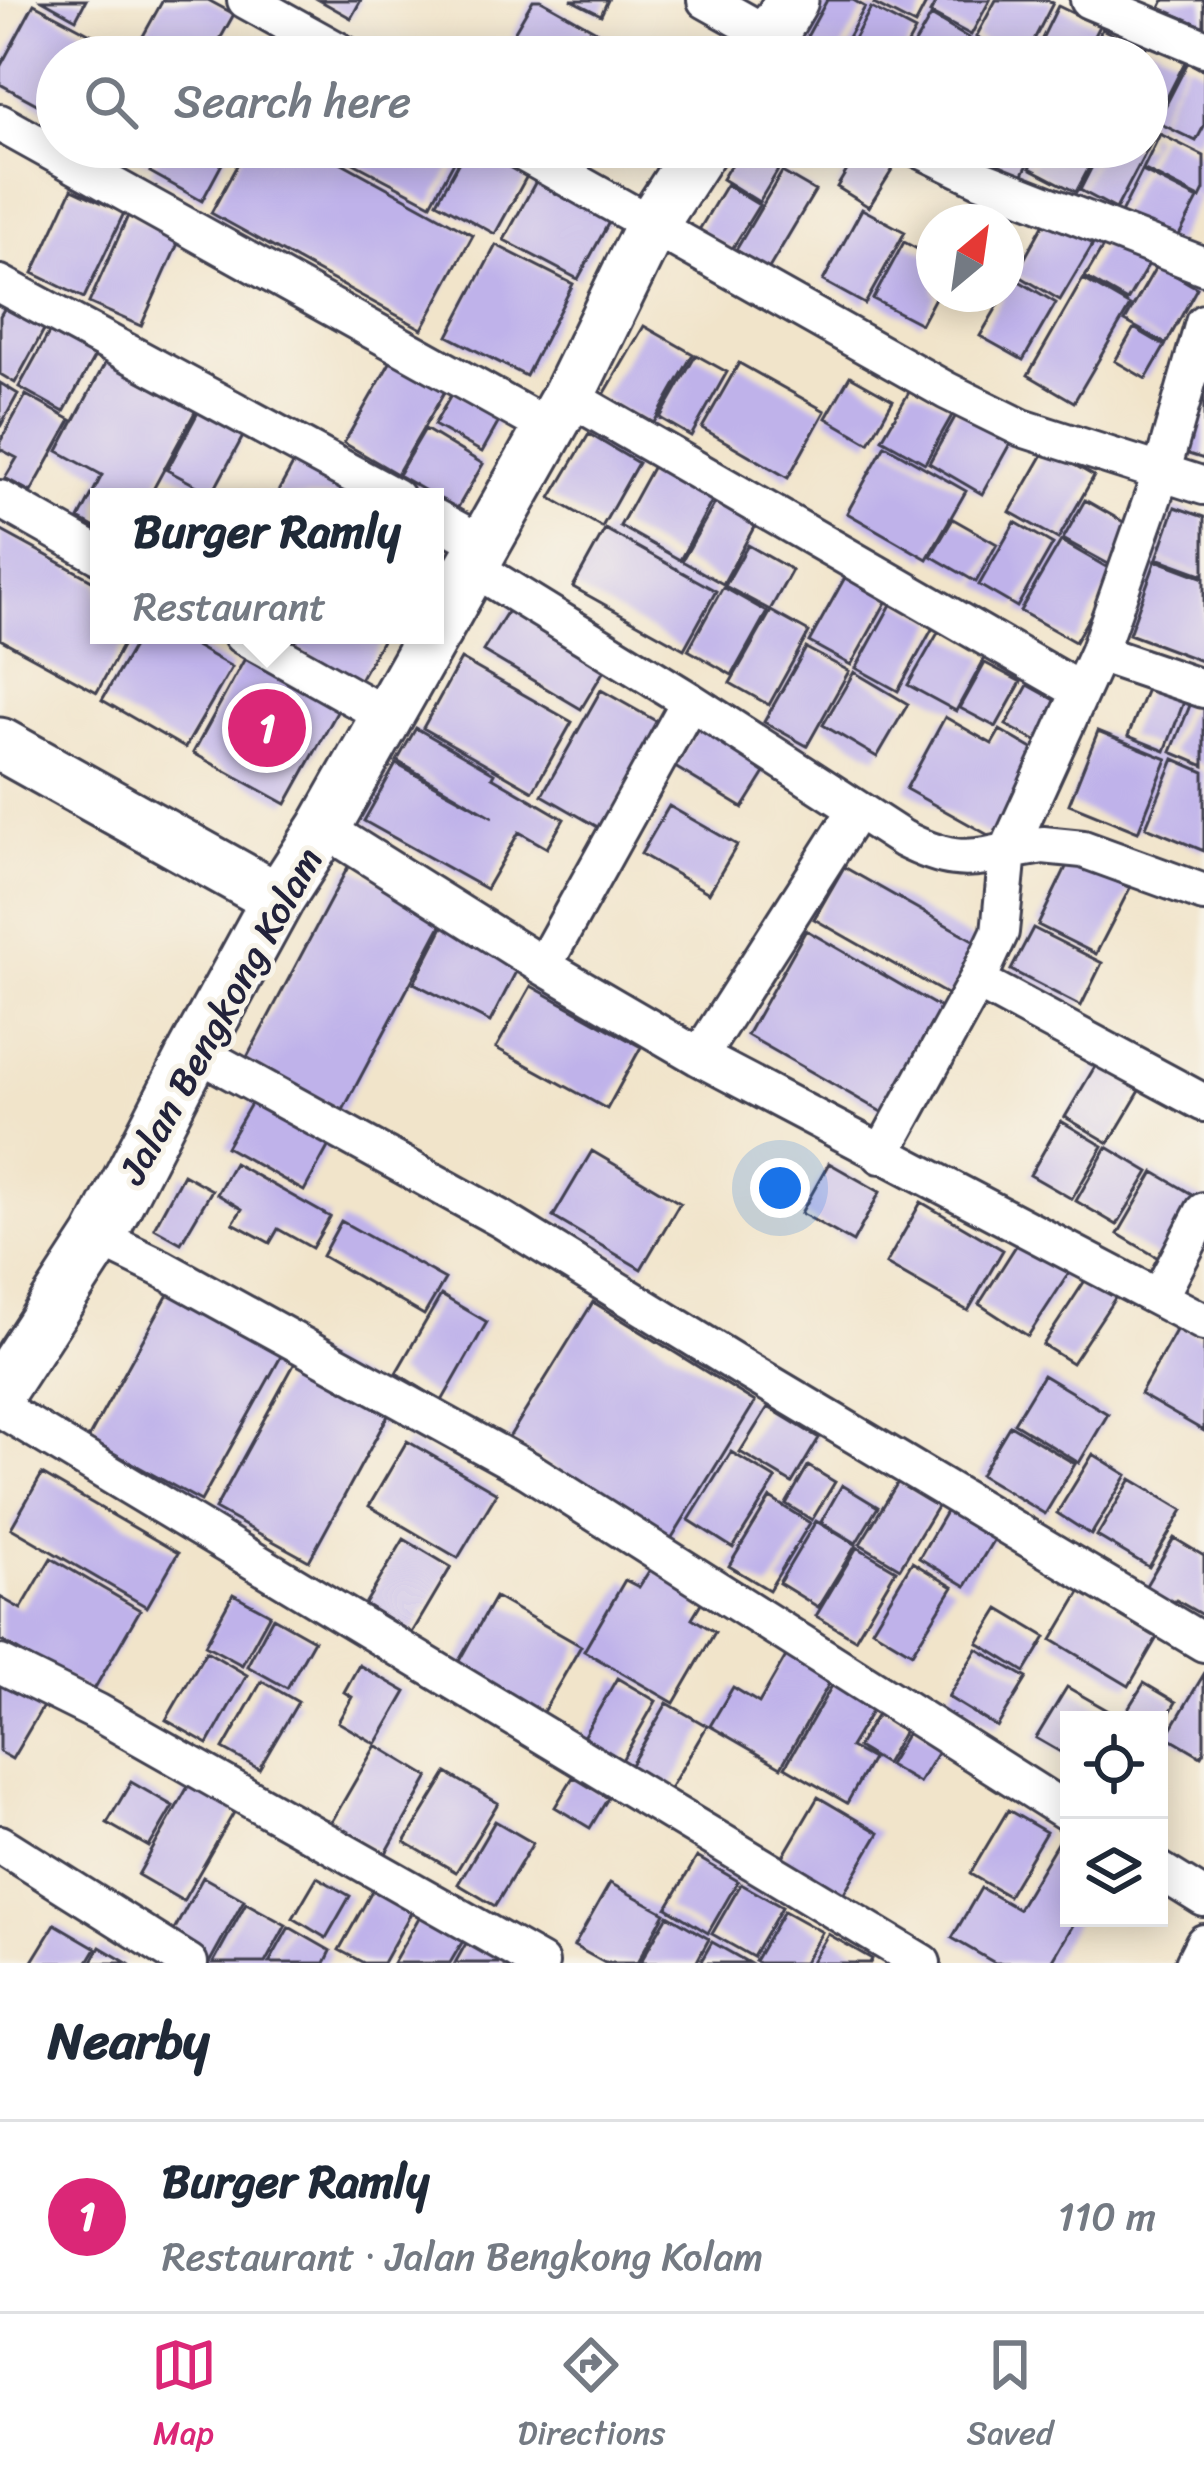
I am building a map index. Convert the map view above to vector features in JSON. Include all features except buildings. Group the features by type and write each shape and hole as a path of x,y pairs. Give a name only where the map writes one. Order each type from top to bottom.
{"street":[{"path":"245,0 311,36"},
{"path":"706,0 774,31"},
{"path":"1089,0 1204,48"},
{"path":"0,123 36,142"},
{"path":"87,168 559,412 1081,691"},
{"path":"550,168 947,391 1022,428 1204,486"},
{"name":"Jalan Bengkong Kolam","path":"444,615 559,412 652,224 688,168"},
{"path":"961,168 1204,266"},
{"path":"0,284 378,488"},
{"path":"881,1155 1000,932 1008,851 1098,653 1161,474 1204,323"},
{"path":"0,500 90,550"},
{"path":"444,526 477,555 690,701 856,811 932,853 980,858 1043,845 1082,849 1204,893"},
{"path":"258,644 388,717"},
{"name":"Jalan Bengkong Kolam","path":"0,1390 99,1238 278,899 324,828 428,644"},
{"path":"1098,653 1204,688"},
{"path":"543,965 690,701"},
{"path":"0,744 278,899"},
{"path":"699,1057 856,811"},
{"path":"324,828 699,1057 1204,1322"},
{"path":"977,981 1204,1103"},
{"path":"195,1051 501,1219 1204,1643"},
{"path":"1159,1298 1204,1211"},
{"path":"99,1238 528,1470 1060,1807"},
{"path":"0,1408 922,1963"},
{"path":"0,1664 97,1712 540,1963"},
{"path":"0,1844 189,1963"},
{"path":"1168,1876 1204,1898"},
{"path":"1194,1963 1204,1943"}],"place":[{"name":"Burger Ramly","path":"267,728"}]}
